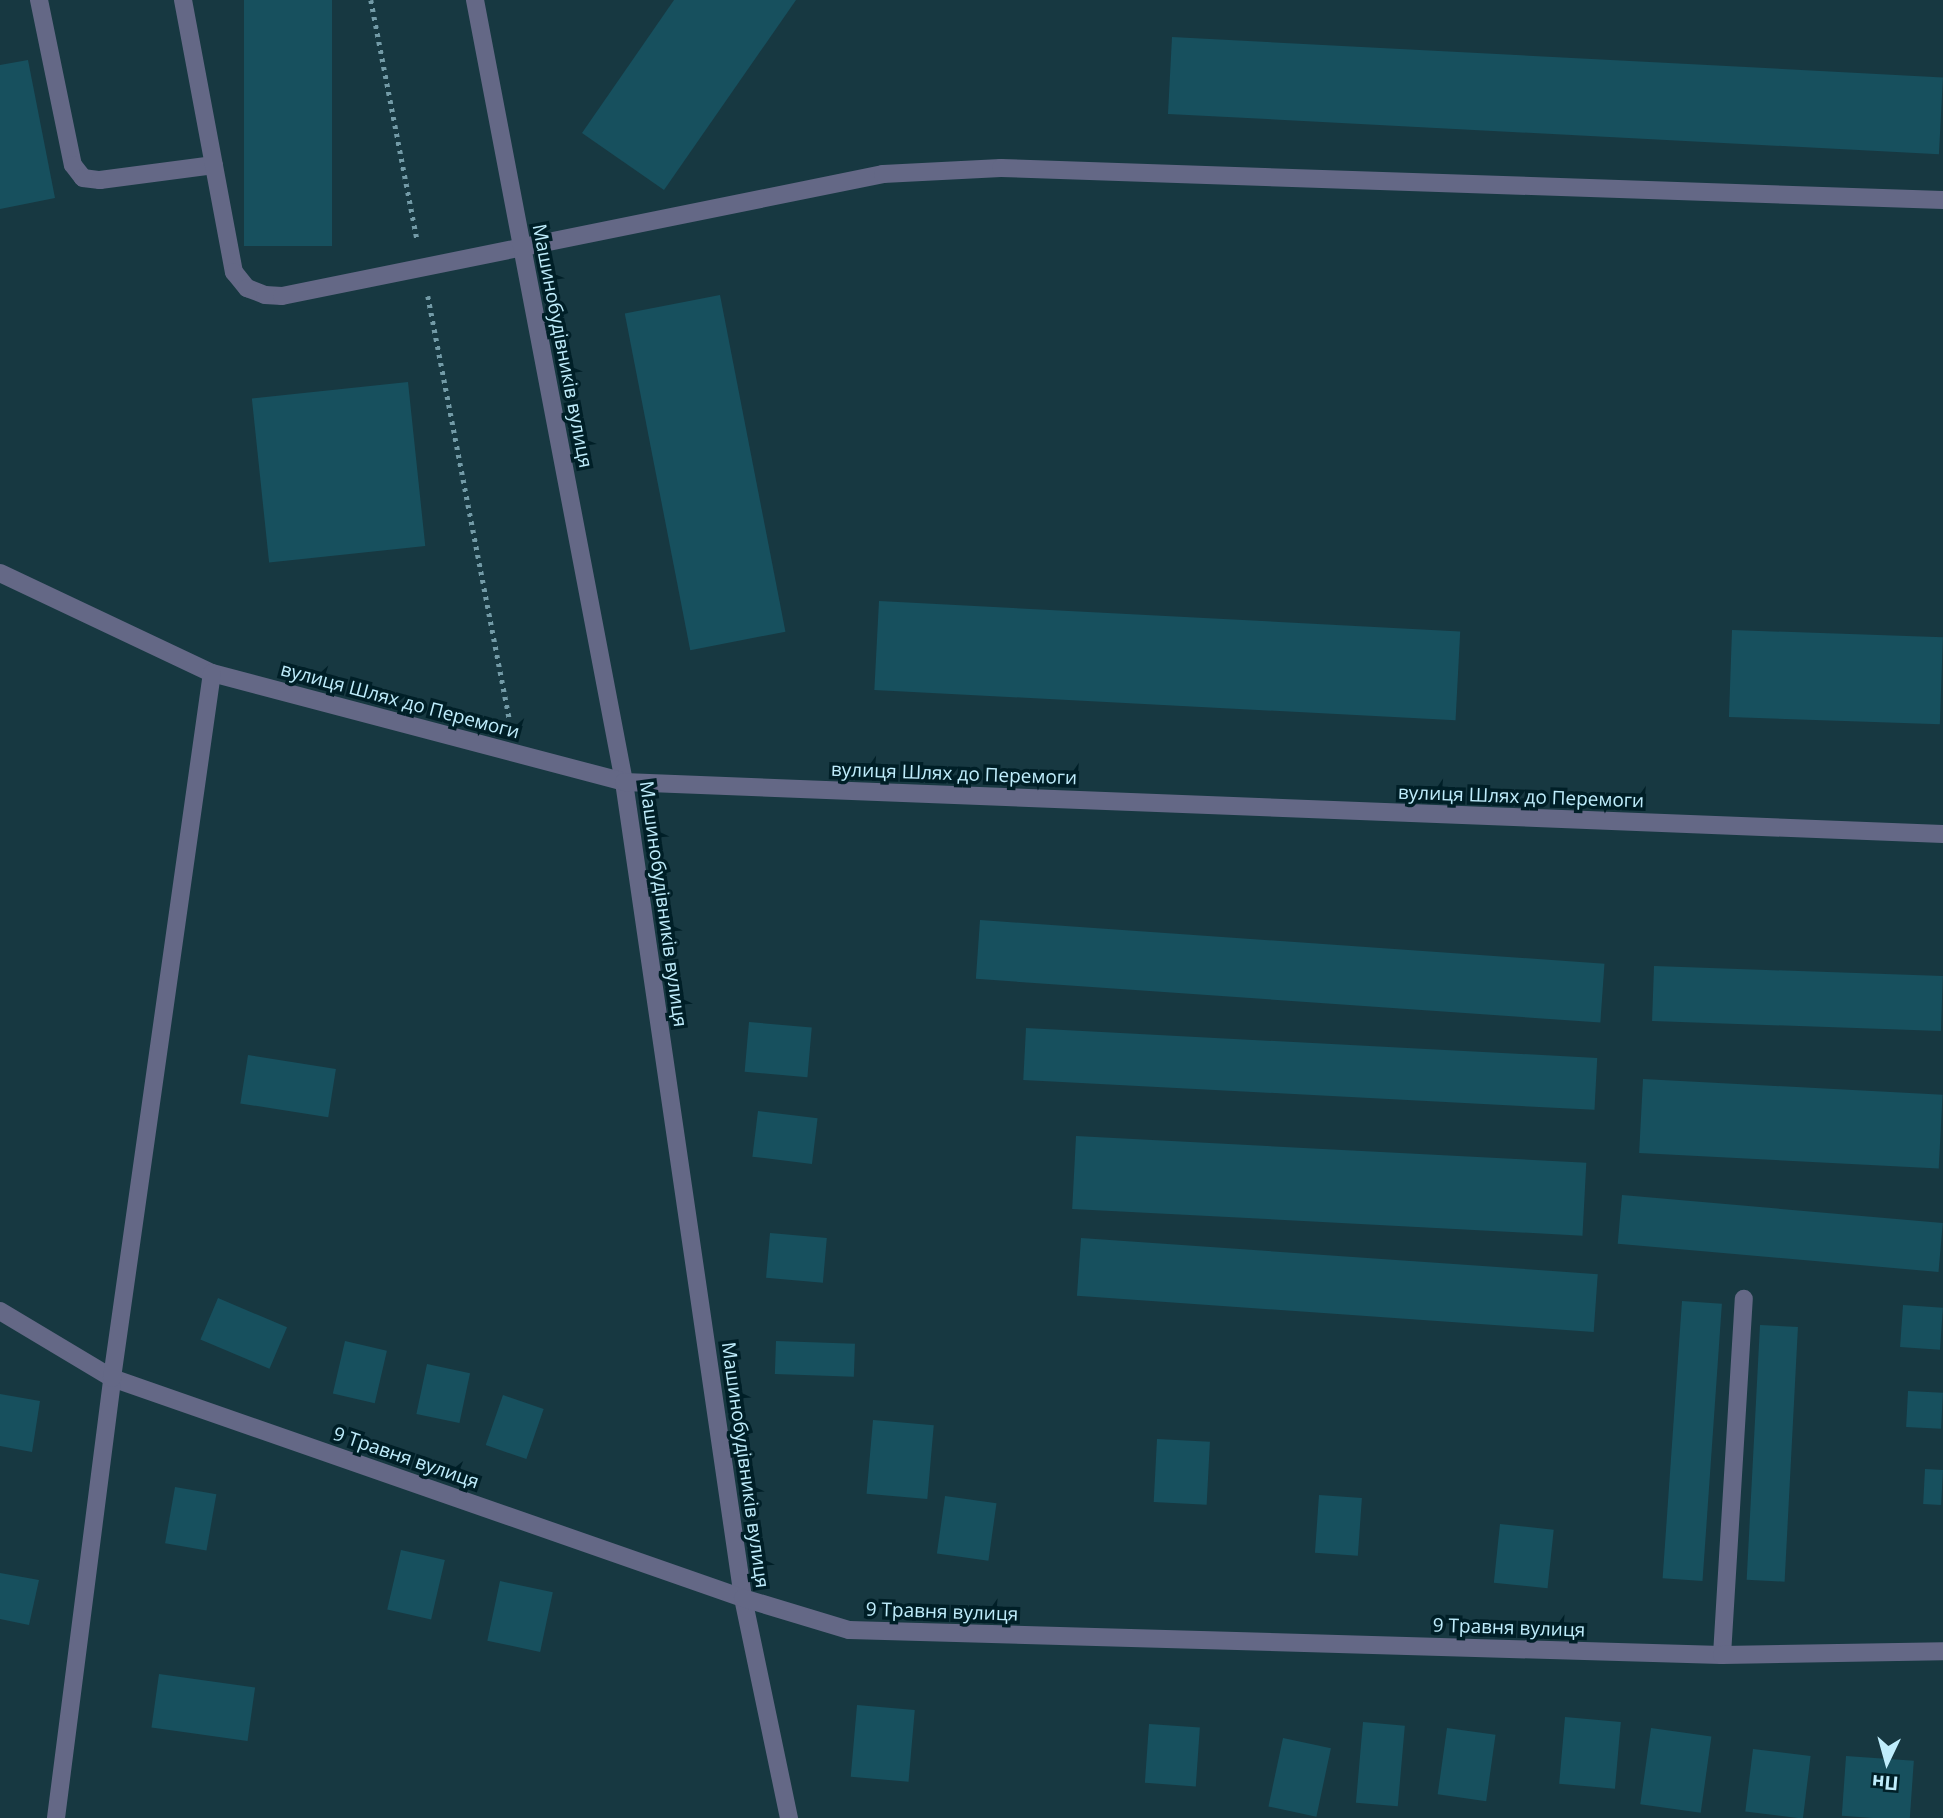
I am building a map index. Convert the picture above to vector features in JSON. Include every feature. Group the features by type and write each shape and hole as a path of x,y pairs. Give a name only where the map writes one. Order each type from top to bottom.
{"street":[{"path":"39,0 73,165 83,178 100,180 214,165"},
{"path":"183,0 234,272 247,288 265,295 282,296 883,174 1001,168 1943,200"},
{"name":"Машинобудівників вулиця","path":"475,0 624,782 743,1598 789,1818"},
{"name":"вулиця Шлях до Перемоги","path":"0,573 212,673 624,782 1943,834"},
{"path":"56,1818 111,1378 212,673"},
{"path":"1722,1656 1744,1299"},
{"name":"9 Травня вулиця","path":"0,1311 111,1378 743,1598 849,1630 1722,1656 1943,1651"}],"path":[{"path":"370,0 418,247"},
{"path":"426,288 516,754"}],"building":[{"path":"244,0 332,0 332,246 244,246"},
{"path":"674,0 796,0 664,190 582,133"},
{"path":"1172,37 1943,77 1939,154 1168,114"},
{"path":"28,60 55,198 0,209 0,65"},
{"path":"720,295 785,632 690,650 625,314"},
{"path":"408,382 425,546 269,563 252,398"},
{"path":"879,601 1460,631 1456,720 874,690"},
{"path":"1732,630 1943,637 1940,724 1729,717"},
{"path":"980,920 1604,964 1600,1023 976,979"},
{"path":"1654,966 1943,976 1941,1031 1652,1021"},
{"path":"749,1022 812,1027 807,1077 745,1072"},
{"path":"1026,1028 1597,1058 1594,1110 1023,1080"},
{"path":"248,1055 336,1069 328,1117 240,1103"},
{"path":"1643,1079 1943,1095 1939,1169 1639,1153"},
{"path":"758,1111 818,1118 812,1164 752,1157"},
{"path":"1076,1136 1586,1163 1582,1236 1072,1209"},
{"path":"1622,1195 1943,1223 1939,1272 1618,1244"},
{"path":"770,1233 827,1238 823,1283 766,1278"},
{"path":"1081,1238 1598,1274 1594,1332 1077,1296"},
{"path":"218,1298 287,1327 269,1369 200,1339"},
{"path":"1682,1301 1722,1304 1703,1581 1663,1578"},
{"path":"1903,1305 1943,1308 1940,1350 1900,1347"},
{"path":"1760,1325 1798,1327 1785,1582 1747,1580"},
{"path":"345,1341 387,1351 375,1403 333,1394"},
{"path":"776,1341 855,1344 854,1377 775,1374"},
{"path":"427,1364 470,1373 459,1423 416,1414"},
{"path":"1908,1391 1943,1393 1941,1429 1906,1427"},
{"path":"0,1394 40,1401 32,1452 0,1446"},
{"path":"503,1395 544,1409 526,1459 486,1445"},
{"path":"873,1420 934,1425 927,1499 867,1494"},
{"path":"1157,1439 1210,1442 1207,1505 1154,1502"},
{"path":"1925,1469 1943,1470 1941,1505 1923,1504"},
{"path":"175,1487 216,1494 206,1550 165,1543"},
{"path":"1319,1495 1362,1498 1358,1556 1315,1553"},
{"path":"945,1496 996,1503 988,1561 937,1553"},
{"path":"1500,1524 1554,1530 1548,1588 1494,1583"},
{"path":"401,1550 445,1560 431,1620 387,1609"},
{"path":"0,1573 39,1580 29,1625 0,1619"},
{"path":"500,1581 553,1592 540,1652 487,1641"},
{"path":"159,1674 255,1687 248,1741 151,1727"},
{"path":"857,1705 915,1710 909,1782 851,1777"},
{"path":"1565,1717 1621,1722 1615,1789 1559,1784"},
{"path":"1363,1722 1405,1726 1398,1806 1356,1803"},
{"path":"1149,1724 1200,1728 1196,1786 1145,1783"},
{"path":"1447,1728 1496,1735 1486,1801 1438,1794"},
{"path":"1651,1728 1711,1736 1701,1813 1640,1804"},
{"path":"1283,1738 1331,1748 1316,1817 1268,1806"},
{"path":"1753,1749 1811,1756 1803,1818 1745,1812"},
{"path":"1846,1756 1914,1761 1910,1818 1842,1816"}]}
